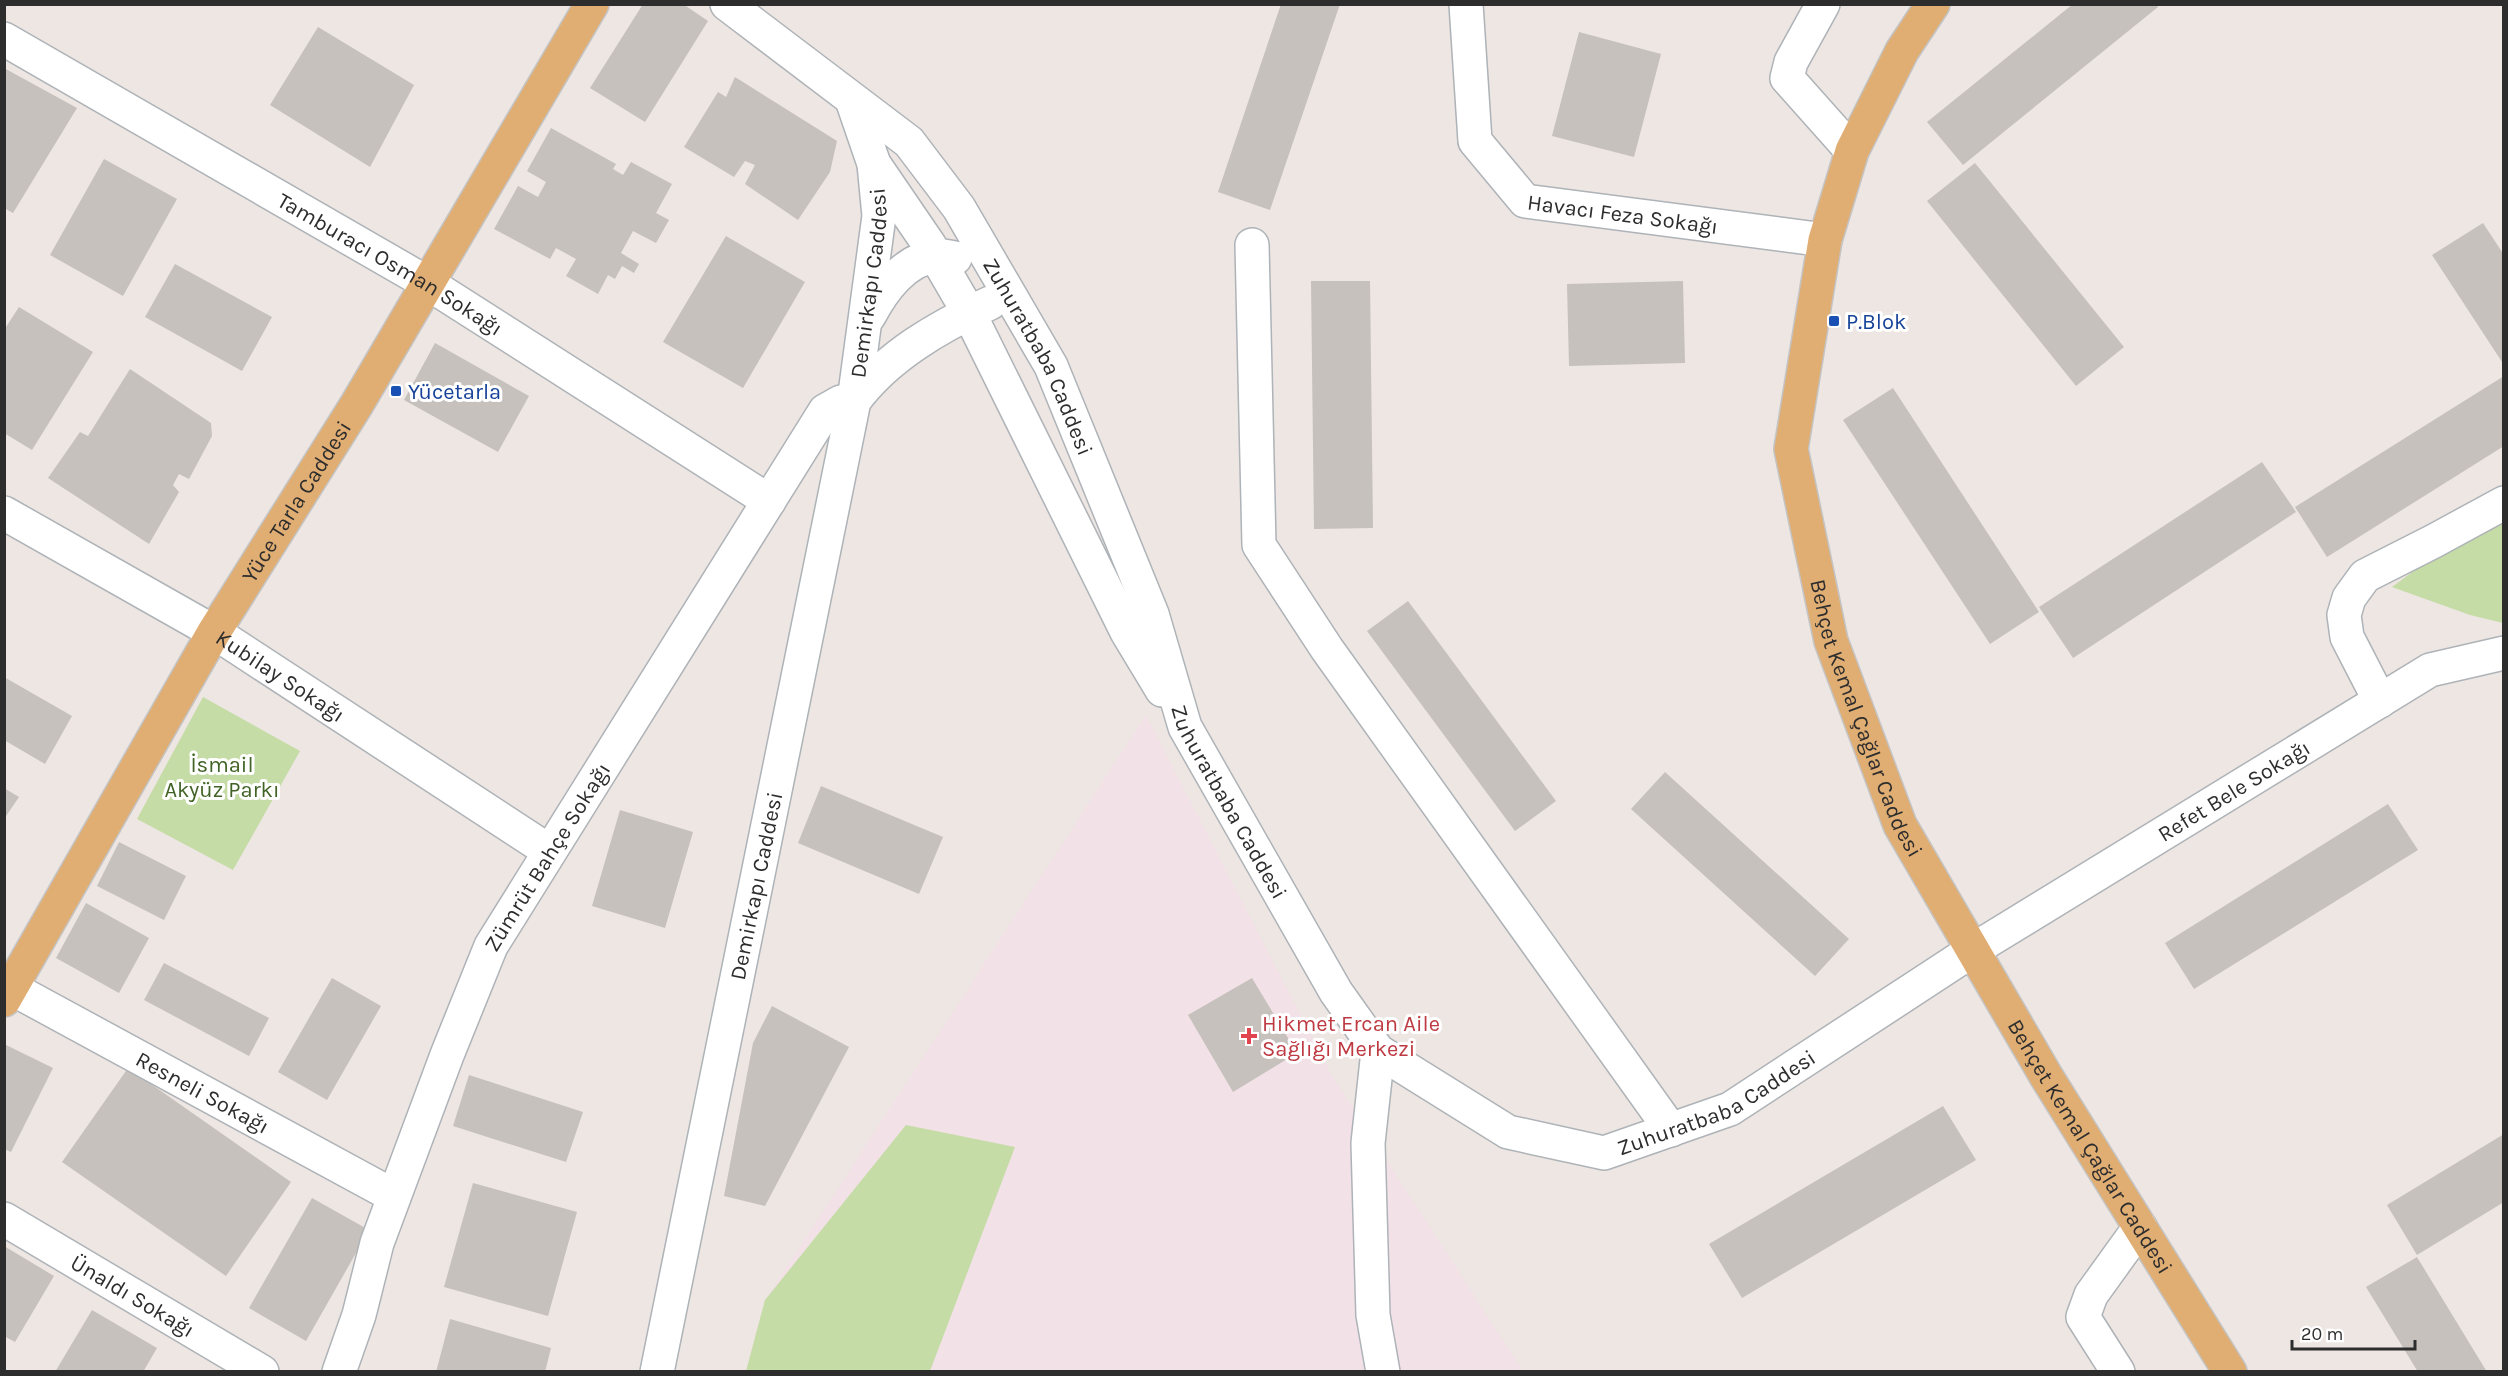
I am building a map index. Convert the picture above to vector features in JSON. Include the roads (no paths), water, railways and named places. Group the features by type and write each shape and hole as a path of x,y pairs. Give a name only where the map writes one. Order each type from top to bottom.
{"main road":[{"name":"Yüce Tarla Caddesi","path":"9,994 214,632 357,404 591,4"},
{"name":"Behçet Kemal Çağlar Caddesi","path":"1933,4 1902,51 1852,151 1825,240 1791,449 1831,641 1900,825 2046,1076 2230,1371"}],"street":[{"name":"Zuhuratbaba Caddesi","path":"727,4 909,142 959,208 1051,366 1152,614 1185,727 1336,992 1378,1051 1508,1132 1604,1153 1730,1109 1973,950"},
{"name":"Havacı Feza Sokağı","path":"1466,4 1475,141 1525,201 1825,240"},
{"path":"1823,4 1791,62 1787,78 1852,151"},
{"name":"Tamburacı Osman Sokağı","path":"4,39 429,284 769,501"},
{"path":"852,100 874,165 936,256 969,313 1127,632 1185,727"},
{"name":"Demirkapı Caddesi","path":"657,1371 854,401 879,216 874,165"},
{"path":"1252,245 1259,545 1327,649 1671,1130"},
{"path":"864,326 876,302 894,278 916,263 936,256 960,259 1002,283"},
{"name":"Demirkapı Caddesi","path":"854,401 865,386 893,360 969,313 1002,283"},
{"name":"Zümrüt Bahçe Sokağı","path":"339,1371 359,1315 377,1243 447,1055 491,946 825,411 841,402 854,401"},
{"path":"2380,701 2347,638 2344,615 2349,598 2365,576 2434,542 2504,503"},
{"name":"Kubilay Sokağı","path":"4,513 214,632 549,851"},
{"name":"Refet Bele Sokağı","path":"1973,950 2430,670 2504,653"},
{"name":"Resneli Sokağı","path":"9,994 394,1196"},
{"path":"1378,1051 1368,1143 1373,1315 1383,1371"},
{"name":"Ünaldı Sokağı","path":"4,1219 262,1371"},
{"path":"2118,1371 2083,1317 2091,1296 2140,1227"}],"place":[{"name":"P.Blok","path":"1834,321"},
{"name":"Yücetarla","path":"396,391"},
{"name":"Hikmet Ercan Aile Sağlığı Merkezi","path":"1249,1036"}],"park label":[{"name":"İsmail Akyüz Parkı","path":"222,776"}]}
